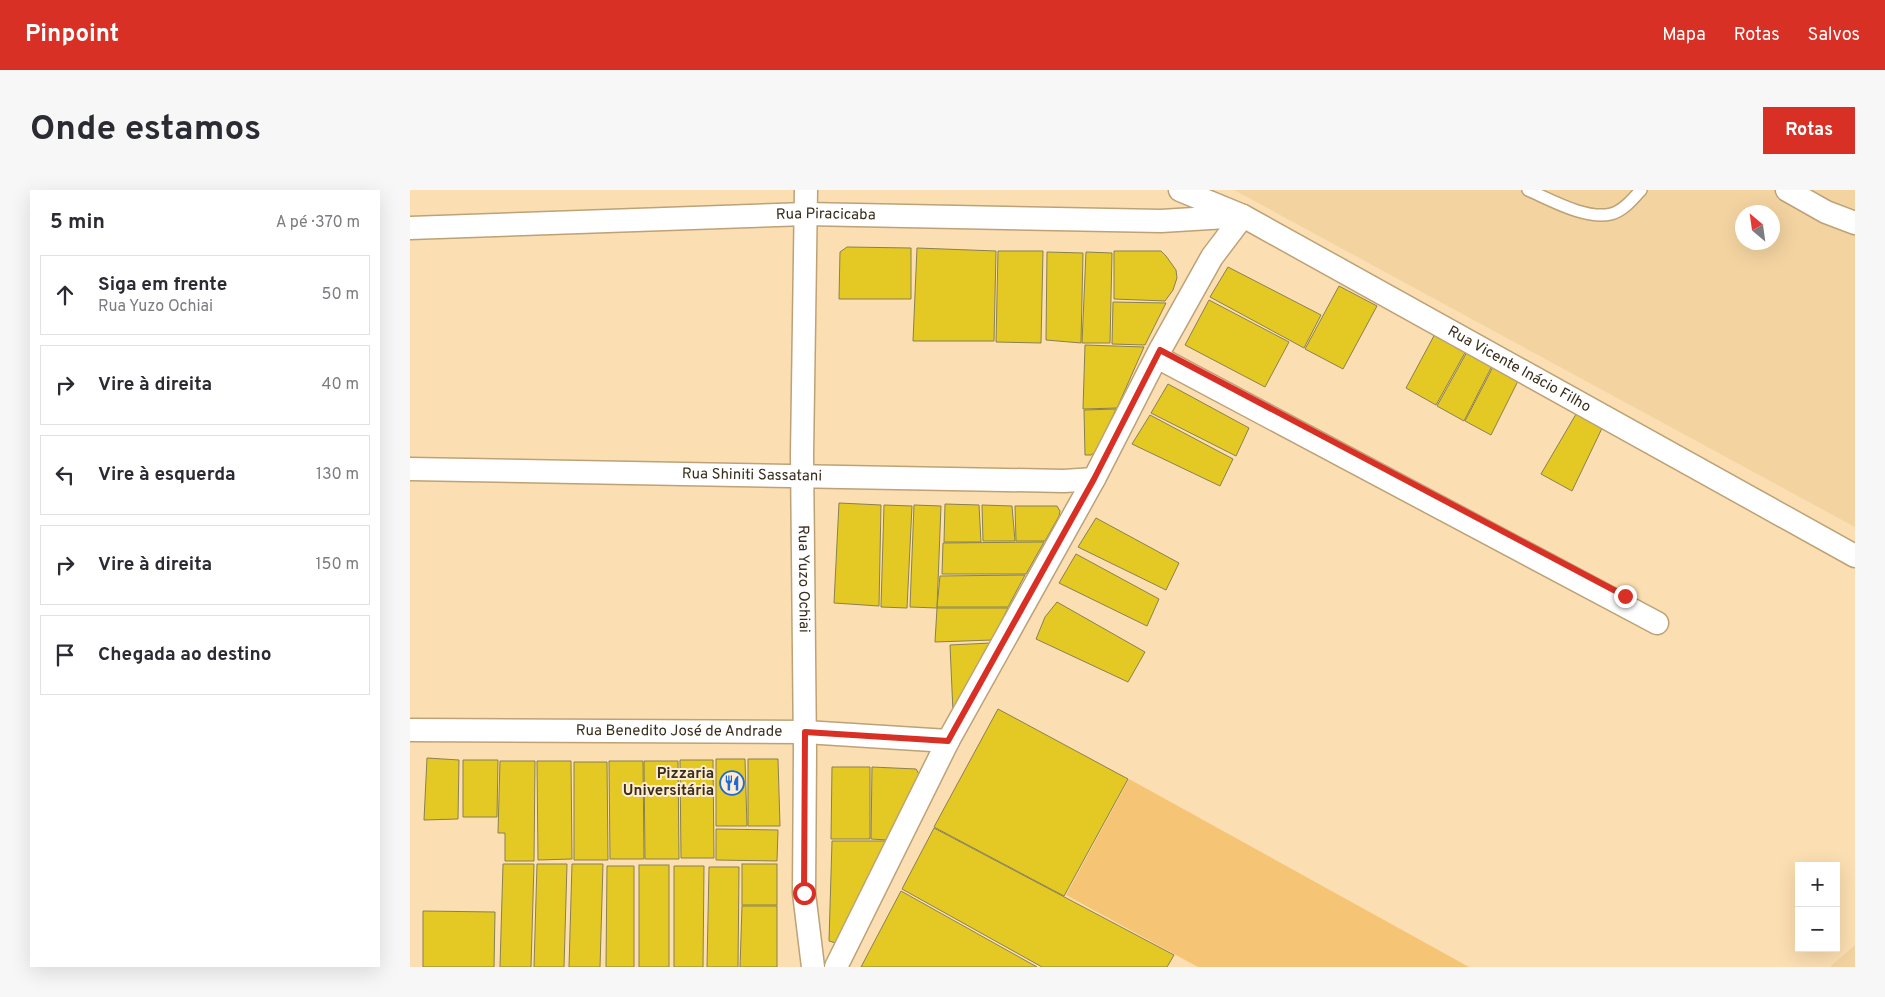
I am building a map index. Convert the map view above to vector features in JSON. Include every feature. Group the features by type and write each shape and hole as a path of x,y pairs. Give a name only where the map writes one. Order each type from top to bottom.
{"street":[{"name":"Rua Yuzo Ochiai","path":"806,190 803,476 804,893 813,967"},
{"name":"Rua Vicente Inácio Filho","path":"1180,190 1243,216 1855,556"},
{"path":"1787,190 1826,212 1855,223"},
{"name":"Rua Piracicaba","path":"410,228 806,214 1161,221 1243,216"},
{"path":"836,967 948,741 1094,479 1212,257 1243,216"},
{"path":"1159,354 1625,596"},
{"path":"1159,354 1657,623"},
{"name":"Rua Shiniti Sassatani","path":"410,469 1064,481 1094,479"},
{"name":"Rua Benedito José de Andrade","path":"410,730 805,732 948,741"}],"lane":[{"path":"1528,190 1582,213 1610,214 1623,208 1641,190"}],"shaded area":[{"path":"1234,190 1855,190 1855,527"},
{"path":"1129,779 1469,967 1198,967 1066,895"},
{"path":"1855,945 1855,967 1830,967"}],"building":[{"path":"847,247 911,248 911,299 839,299 840,252"},
{"path":"917,248 996,251 994,341 913,341"},
{"path":"998,251 1043,251 1041,343 996,342"},
{"path":"1114,251 1161,251 1176,270 1177,278 1173,290 1165,301 1114,299"},
{"path":"1047,252 1083,253 1081,343 1046,340"},
{"path":"1086,252 1112,253 1110,343 1082,343"},
{"path":"1228,267 1321,315 1304,348 1210,297"},
{"path":"1339,286 1377,306 1343,369 1305,349"},
{"path":"1209,300 1289,342 1265,387 1185,345"},
{"path":"1113,302 1166,303 1145,345 1112,344"},
{"path":"1436,332 1467,349 1436,405 1406,388"},
{"path":"1085,345 1144,347 1117,408 1083,409"},
{"path":"1468,350 1493,364 1464,421 1437,406"},
{"path":"1494,365 1519,379 1491,435 1465,421"},
{"path":"1168,384 1249,428 1236,456 1151,413"},
{"path":"1116,409 1097,451 1091,455 1085,455 1084,410"},
{"path":"1579,409 1605,422 1572,491 1541,474"},
{"path":"1150,415 1233,459 1220,486 1132,444"},
{"path":"839,503 881,505 879,606 834,603"},
{"path":"945,504 979,505 981,542 944,542"},
{"path":"884,505 912,506 907,608 881,607"},
{"path":"914,505 941,506 937,608 910,607"},
{"path":"982,505 1012,506 1015,541 983,541"},
{"path":"1015,506 1057,506 1060,511 1059,516 1045,541 1016,541"},
{"path":"1096,518 1179,563 1166,590 1078,547"},
{"path":"1044,542 1026,574 942,574 943,543"},
{"path":"1076,554 1159,599 1147,626 1059,583"},
{"path":"1025,575 1008,607 937,607 940,576"},
{"path":"1057,602 1145,652 1128,682 1036,639 1045,617"},
{"path":"937,608 1008,608 992,640 935,642"},
{"path":"991,643 953,712 950,645"},
{"path":"998,709 1128,779 1064,896 934,827"},
{"path":"427,758 459,760 458,819 424,820"},
{"path":"716,759 745,759 747,826 716,826"},
{"path":"748,759 778,759 780,826 748,826"},
{"path":"463,760 498,760 497,817 463,817"},
{"path":"680,760 713,760 714,858 681,858"},
{"path":"500,761 535,761 534,861 505,861 505,833 498,833"},
{"path":"537,761 571,761 572,859 538,860"},
{"path":"609,761 643,761 644,859 610,859"},
{"path":"644,761 678,761 679,859 645,859"},
{"path":"574,762 607,762 608,860 574,860"},
{"path":"832,767 870,767 870,839 831,839"},
{"path":"872,767 916,769 919,774 887,840 871,839"},
{"path":"934,828 1174,955 1167,967 1042,967 902,889"},
{"path":"716,829 778,830 777,861 716,860"},
{"path":"832,841 887,841 836,943 829,941"},
{"path":"503,864 534,864 531,967 500,967"},
{"path":"537,864 567,864 564,967 534,967"},
{"path":"572,864 603,864 600,967 569,967"},
{"path":"742,864 777,864 777,905 742,905"},
{"path":"639,865 669,865 669,967 639,967"},
{"path":"607,866 634,866 634,967 606,967"},
{"path":"674,866 704,866 703,967 674,967"},
{"path":"709,867 739,867 738,967 707,967"},
{"path":"901,891 1037,967 861,967"},
{"path":"742,906 777,906 777,967 740,967"},
{"path":"423,911 495,912 494,967 423,967"}],"place":[{"name":"Pizzaria Universitária","path":"732,783"}],"route":[{"path":"804,893 805,732 948,741 1094,479 1160,350 1625,596"}]}
